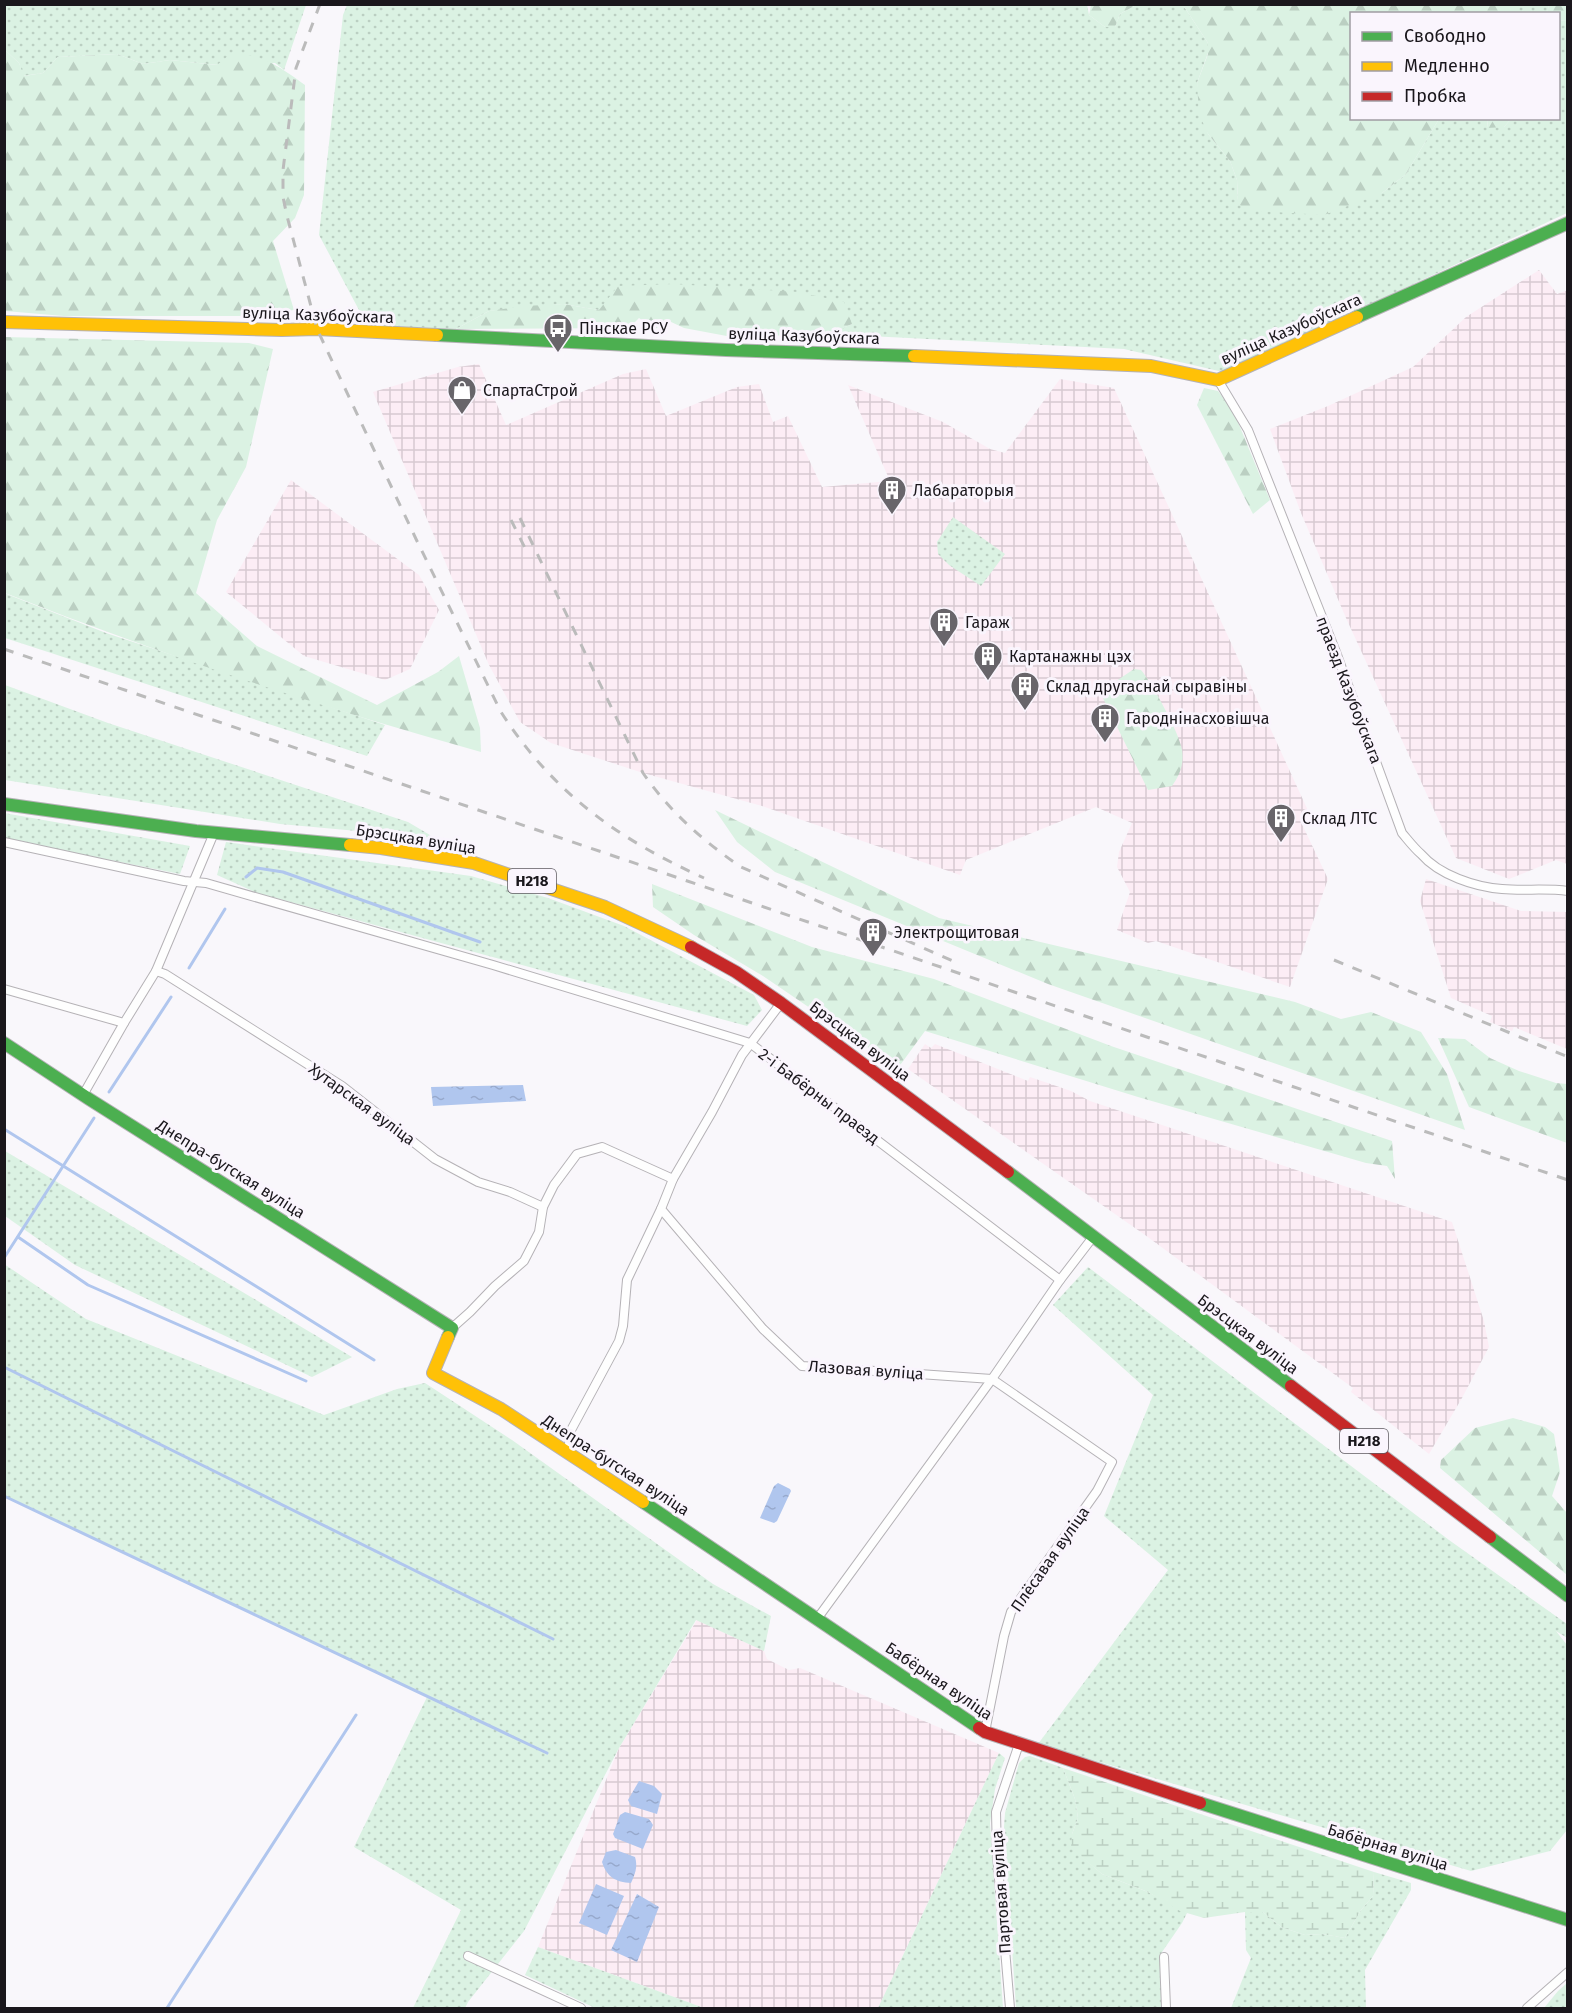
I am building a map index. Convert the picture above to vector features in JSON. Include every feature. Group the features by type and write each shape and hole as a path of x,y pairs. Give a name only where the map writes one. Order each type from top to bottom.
{"street":[{"name":"вуліца Казубоўскага","path":"4,322 272,330 317,329 726,350 1027,360 1151,366 1218,380 1568,223"},
{"name":"праезд Казубоўскага","path":"1218,380 1248,430 1336,652 1402,833 1422,856 1440,868 1479,885 1502,889 1550,888 1568,891"},
{"name":"Брэсцкая вуліца","path":"4,804 214,833 381,848 474,863 605,907 683,943 736,972 781,1003 1568,1596"},
{"path":"83,1095 156,971 214,833"},
{"path":"4,842 217,887 492,965 750,1043 781,1003"},
{"name":"Хутарская вуліца","path":"156,971 165,974 342,1086 435,1159 478,1182 510,1192 543,1207"},
{"path":"4,989 124,1023"},
{"name":"Днепра-бугская вуліца","path":"4,1043 452,1328"},
{"name":"2-і Бабёрны праезд","path":"673,1179 750,1043 1060,1280"},
{"path":"543,1207 554,1185 577,1154 603,1147 673,1179 627,1280 623,1326 619,1341 570,1431 569,1444 572,1455"},
{"name":"Днепра-бугская вуліца","path":"543,1207 539,1232 524,1261 452,1328 433,1373 501,1409 817,1619"},
{"name":"Лазовая вуліца","path":"661,1209 762,1329 802,1366 992,1379"},
{"path":"817,1619 992,1379 1060,1280 1094,1237"},
{"name":"Плёсавая вуліца","path":"985,1732 1011,1612 1097,1491 1112,1462 992,1379"},
{"name":"Бабёрная вуліца","path":"817,1619 985,1732 1300,1837 1568,1920"},
{"name":"Партовая вуліца","path":"1010,2008 997,1855 996,1812 1019,1744"},
{"path":"468,1956 582,2008"},
{"path":"1164,1957 1166,2008"},
{"path":"1527,2008 1568,1972"}],"shaded area":[{"path":"1539,270 1557,294 1568,290 1567,864 1556,860 1509,879 1456,858 1346,618 1301,513 1270,429 1328,406 1413,367 1466,317"},
{"path":"479,364 506,425 623,374 646,369 666,416 737,387 759,384 773,422 788,416 822,487 890,481 848,385 943,422 990,449 1005,453 1060,379 1114,388 1310,815 1301,822 1328,879 1290,987 1156,941 1148,943 1117,930 1130,892 1117,867 1119,852 1132,823 1096,807 966,860 960,875 762,806 643,773 551,743 520,722 489,665 373,392 458,367"},
{"path":"291,480 419,575 439,610 410,669 385,680 304,656 226,592"},
{"path":"1426,879 1521,911 1567,912 1567,1049 1514,1027 1512,1031 1490,1022 1492,1016 1451,998 1420,901"},
{"path":"925,1044 931,1048 935,1044 1028,1081 1030,1077 1071,1091 1090,1101 1452,1222 1484,1321 1489,1347 1429,1454 1351,1392 1353,1388 1145,1235 908,1069"},
{"path":"697,1620 764,1651 767,1659 789,1670 800,1668 999,1753 878,2008 704,2008 538,1947 619,1748"}],"green space":[{"path":"1087,4 1089,15 1105,27 1115,27 1120,14 1136,5 1183,5 1208,43 1208,53 1197,83 1208,134 1230,161 1237,180 1238,201 1382,193 1406,174 1438,120 1488,120 1487,127 1504,127 1510,120 1560,120 1560,21 1567,20 1567,213 1223,372 1124,349 829,334 852,324 599,310 563,304 489,311 456,329 367,325 319,235 343,15 347,5"},
{"path":"1091,4 1136,5 1120,14 1115,27 1105,27 1089,15"},
{"path":"5,5 306,5 284,70 275,63 218,65 170,60 143,64 117,54 58,57 43,73 23,76 19,63 5,50"},
{"path":"1183,5 1511,5 1511,12 1350,12 1350,120 1438,120 1406,174 1382,193 1324,215 1243,210 1238,201 1237,180 1230,161 1208,134 1199,114 1197,83 1208,54 1208,43"},
{"path":"1511,5 1549,5 1547,12 1511,12"},
{"path":"1549,5 1567,5 1567,20 1560,21 1560,12 1547,12"},
{"path":"5,50 19,63 24,76 43,73 58,57 117,54 143,64 170,60 217,65 233,52 272,63 305,85 304,195 295,218 273,241 294,310 245,316 64,316 5,311"},
{"path":"1488,120 1510,120 1504,127 1487,128"},
{"path":"674,284 798,292 844,302 852,324 829,334 732,337 684,328 669,321 655,329 639,318 629,328 456,329 489,311 563,304 599,310 618,286"},
{"path":"4,337 249,343 273,349 246,467 217,520 196,593 257,646 377,705 438,672 459,656 480,728 481,752 360,717 241,678 5,593"},
{"path":"1204,388 1218,391 1233,410 1270,500 1253,514 1197,405"},
{"path":"953,517 1005,554 981,586 949,565 938,554 937,542"},
{"path":"4,593 106,633 385,725 367,756 5,638"},
{"path":"1134,669 1141,670 1152,686 1180,743 1182,765 1172,786 1148,790 1100,692"},
{"path":"5,685 108,723 408,822 435,838 280,824 5,780"},
{"path":"715,810 939,918 1295,1002 1341,1019 1371,1012 1421,1032 1447,1074 1465,1130 1048,984 775,872 737,842"},
{"path":"4,813 190,846 180,874 5,839"},
{"path":"226,842 471,876 548,898 624,926 754,995 762,1010 747,1026 257,893 217,875"},
{"path":"652,884 812,947 934,979 1111,1046 1392,1141 1395,1179 1387,1166 1366,1163 1138,1097 925,1031 898,1068 763,976 694,935 653,907"},
{"path":"1438,1038 1465,1039 1490,1058 1519,1071 1556,1083 1567,1084 1567,1143 1469,1107"},
{"path":"5,1151 352,1357 312,1377 75,1265 5,1216"},
{"path":"4,1264 86,1319 324,1415 397,1389 425,1383 512,1440 713,1584 771,1616 764,1651 696,1620 619,1748 524,1931 465,2008 413,2008 461,1910 354,1847 427,1697 5,1496"},
{"path":"1088,1267 1449,1540 1567,1624 1567,1638 1556,1631 1567,1645 1567,1830 1550,1851 1471,1871 1038,1744 1168,1570 1104,1516 1153,1395 1053,1305"},
{"path":"1513,1418 1545,1427 1554,1434 1560,1472 1552,1496 1567,1513 1567,1575 1440,1468 1441,1460 1475,1428"},
{"path":"999,1753 1005,1758 995,1789 990,1823 1003,2008 878,2008"},
{"path":"1030,1756 1063,1768 1075,1799 1078,1818 1072,1834 1072,1848 1102,1874 1148,1892 1187,1913 1160,1955 1162,2008 1016,2008 1004,1827 1005,1813 1019,1763 1025,1757"},
{"path":"1063,1768 1374,1872 1373,1896 1361,1910 1345,1938 1322,1934 1305,1935 1281,1927 1263,1912 1245,1912 1204,1918 1180,1911 1148,1892 1102,1874 1071,1848 1072,1834 1078,1818 1075,1799"},
{"path":"1374,1872 1411,1883 1411,1890 1365,1970 1366,2008 1231,2008 1251,1958 1246,1950 1245,1912 1263,1912 1281,1927 1305,1935 1322,1934 1345,1938 1361,1910 1373,1896"},
{"path":"538,1947 704,2008 595,2008 525,1975"},
{"path":"1567,1983 1567,2008 1544,2008 1558,1991"}],"water":[{"path":"523,1085 526,1101 433,1106 431,1087"},
{"path":"778,1483 791,1491 774,1523 760,1518 774,1486"},
{"path":"639,1781 654,1786 662,1794 657,1814 631,1806 628,1800"},
{"path":"625,1812 649,1819 653,1825 643,1849 615,1838 613,1834 620,1815"},
{"path":"616,1850 635,1857 636,1867 631,1883 612,1878 604,1867 602,1862 606,1852"},
{"path":"596,1884 624,1896 607,1935 579,1923"},
{"path":"637,1894 659,1907 637,1962 611,1950"}],"waterway":[{"path":"246,877 257,868 283,872 480,942"},
{"path":"189,968 225,909"},
{"path":"109,1092 171,997"},
{"path":"4,1258 94,1118"},
{"path":"4,1129 374,1360"},
{"path":"18,1237 88,1285 306,1381"},
{"path":"4,1367 553,1639"},
{"path":"4,1496 547,1753"},
{"path":"167,2008 356,1715"}],"railway":[{"path":"320,4 296,68 283,170 283,197 287,216 317,329 501,712 521,741 565,790 590,811 643,847 704,878"},
{"path":"520,518 643,773 675,813 713,847 741,867 955,962"},
{"path":"511,520 527,552"},
{"path":"4,649 1568,1180"},
{"path":"1334,960 1568,1057"}],"traffic: fast":[{"path":"1357,317 1568,223"},
{"path":"437,335 726,350 914,356"},
{"path":"4,804 196,831 350,845"},
{"path":"4,1043 452,1328 448,1337"},
{"path":"1008,1172 1291,1386"},
{"path":"643,1502 979,1728"},
{"path":"1490,1537 1568,1596"},
{"path":"1200,1803 1568,1920"}],"traffic: slow":[{"path":"914,356 1151,366 1218,380 1357,317"},
{"path":"4,322 317,329 437,335"},
{"path":"350,845 474,863 605,907 691,947"},
{"path":"448,1337 433,1373 501,1409 643,1502"}],"traffic: jam":[{"path":"691,947 736,972 781,1003 1008,1172"},
{"path":"1291,1386 1490,1537"},
{"path":"979,1728 985,1732 1200,1803"}],"place":[{"name":"Пінскае РСУ","path":"558,354"},
{"name":"СпартаСтрой","path":"462,416"},
{"name":"Лабараторыя","path":"892,516"},
{"name":"Гараж","path":"944,648"},
{"name":"Картанажны цэх","path":"988,682"},
{"name":"Склад другаснай сыравіны","path":"1025,712"},
{"name":"Гароднінасховішча","path":"1105,744"},
{"name":"Склад ЛТС","path":"1281,844"},
{"name":"Электрощитовая","path":"873,958"}]}
